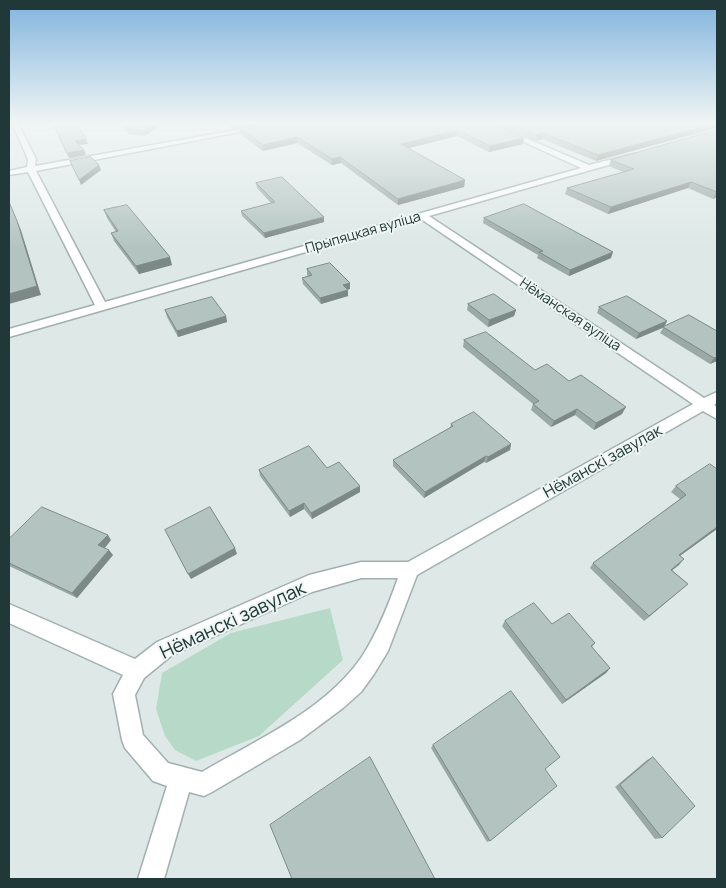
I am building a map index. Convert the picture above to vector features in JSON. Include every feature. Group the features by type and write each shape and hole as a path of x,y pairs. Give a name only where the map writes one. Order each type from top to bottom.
{"street":[{"path":"32,164 31,169 101,306"},
{"path":"9,174 56,164"},
{"path":"580,164 588,168"},
{"name":"Прыпяцкая вуліца","path":"9,333 600,164"},
{"name":"Нёманская вуліца","path":"423,216 713,405"},
{"name":"Нёманскі завулак","path":"410,570 392,623 366,669 328,707 204,784 161,773 133,740 124,694 137,670 164,649 310,584 361,570 410,570 713,405"},
{"path":"9,612 137,670"},
{"path":"151,879 181,778"}],"green space":[{"path":"330,608 343,660 259,736 196,761 175,750 165,736 156,709 162,673 231,633"}],"building":[{"path":"72,164 99,165 79,180"},
{"path":"350,164 437,164 465,180 398,199"},
{"path":"622,164 717,164 717,192 691,182 611,207 567,188 634,169"},
{"path":"282,177 324,217 264,233 241,211 275,202 256,183"},
{"path":"9,202 17,221 37,286 9,294"},
{"path":"524,204 613,252 570,270 539,252 543,251 484,218"},
{"path":"127,205 170,257 136,266 111,233 118,231 104,210"},
{"path":"330,263 350,283 343,285 348,290 320,298 302,278 312,275 307,269"},
{"path":"494,294 516,310 489,320 468,304"},
{"path":"627,296 667,321 639,333 599,307"},
{"path":"212,297 226,316 177,331 165,310"},
{"path":"689,315 717,331 717,357 714,358 663,327"},
{"path":"486,332 535,370 547,364 569,381 581,375 626,407 596,423 577,409 554,421 533,404 539,401 464,340"},
{"path":"474,412 511,444 488,457 486,456 425,492 393,460 453,426 451,424"},
{"path":"309,446 327,468 339,462 360,486 311,513 304,503 289,511 259,470"},
{"path":"710,464 717,469 717,527 679,555 684,559 671,570 688,584 649,616 593,563 686,495 676,486"},
{"path":"42,507 108,535 98,545 109,550 72,593 9,563 9,539"},
{"path":"210,507 235,548 188,574 165,530"},
{"path":"534,603 552,624 569,613 595,643 591,646 610,668 566,700 505,621"},
{"path":"511,691 560,757 545,769 557,786 490,841 433,745"},
{"path":"370,757 435,879 292,879 270,825"},
{"path":"653,757 695,806 662,838 620,785"}]}
